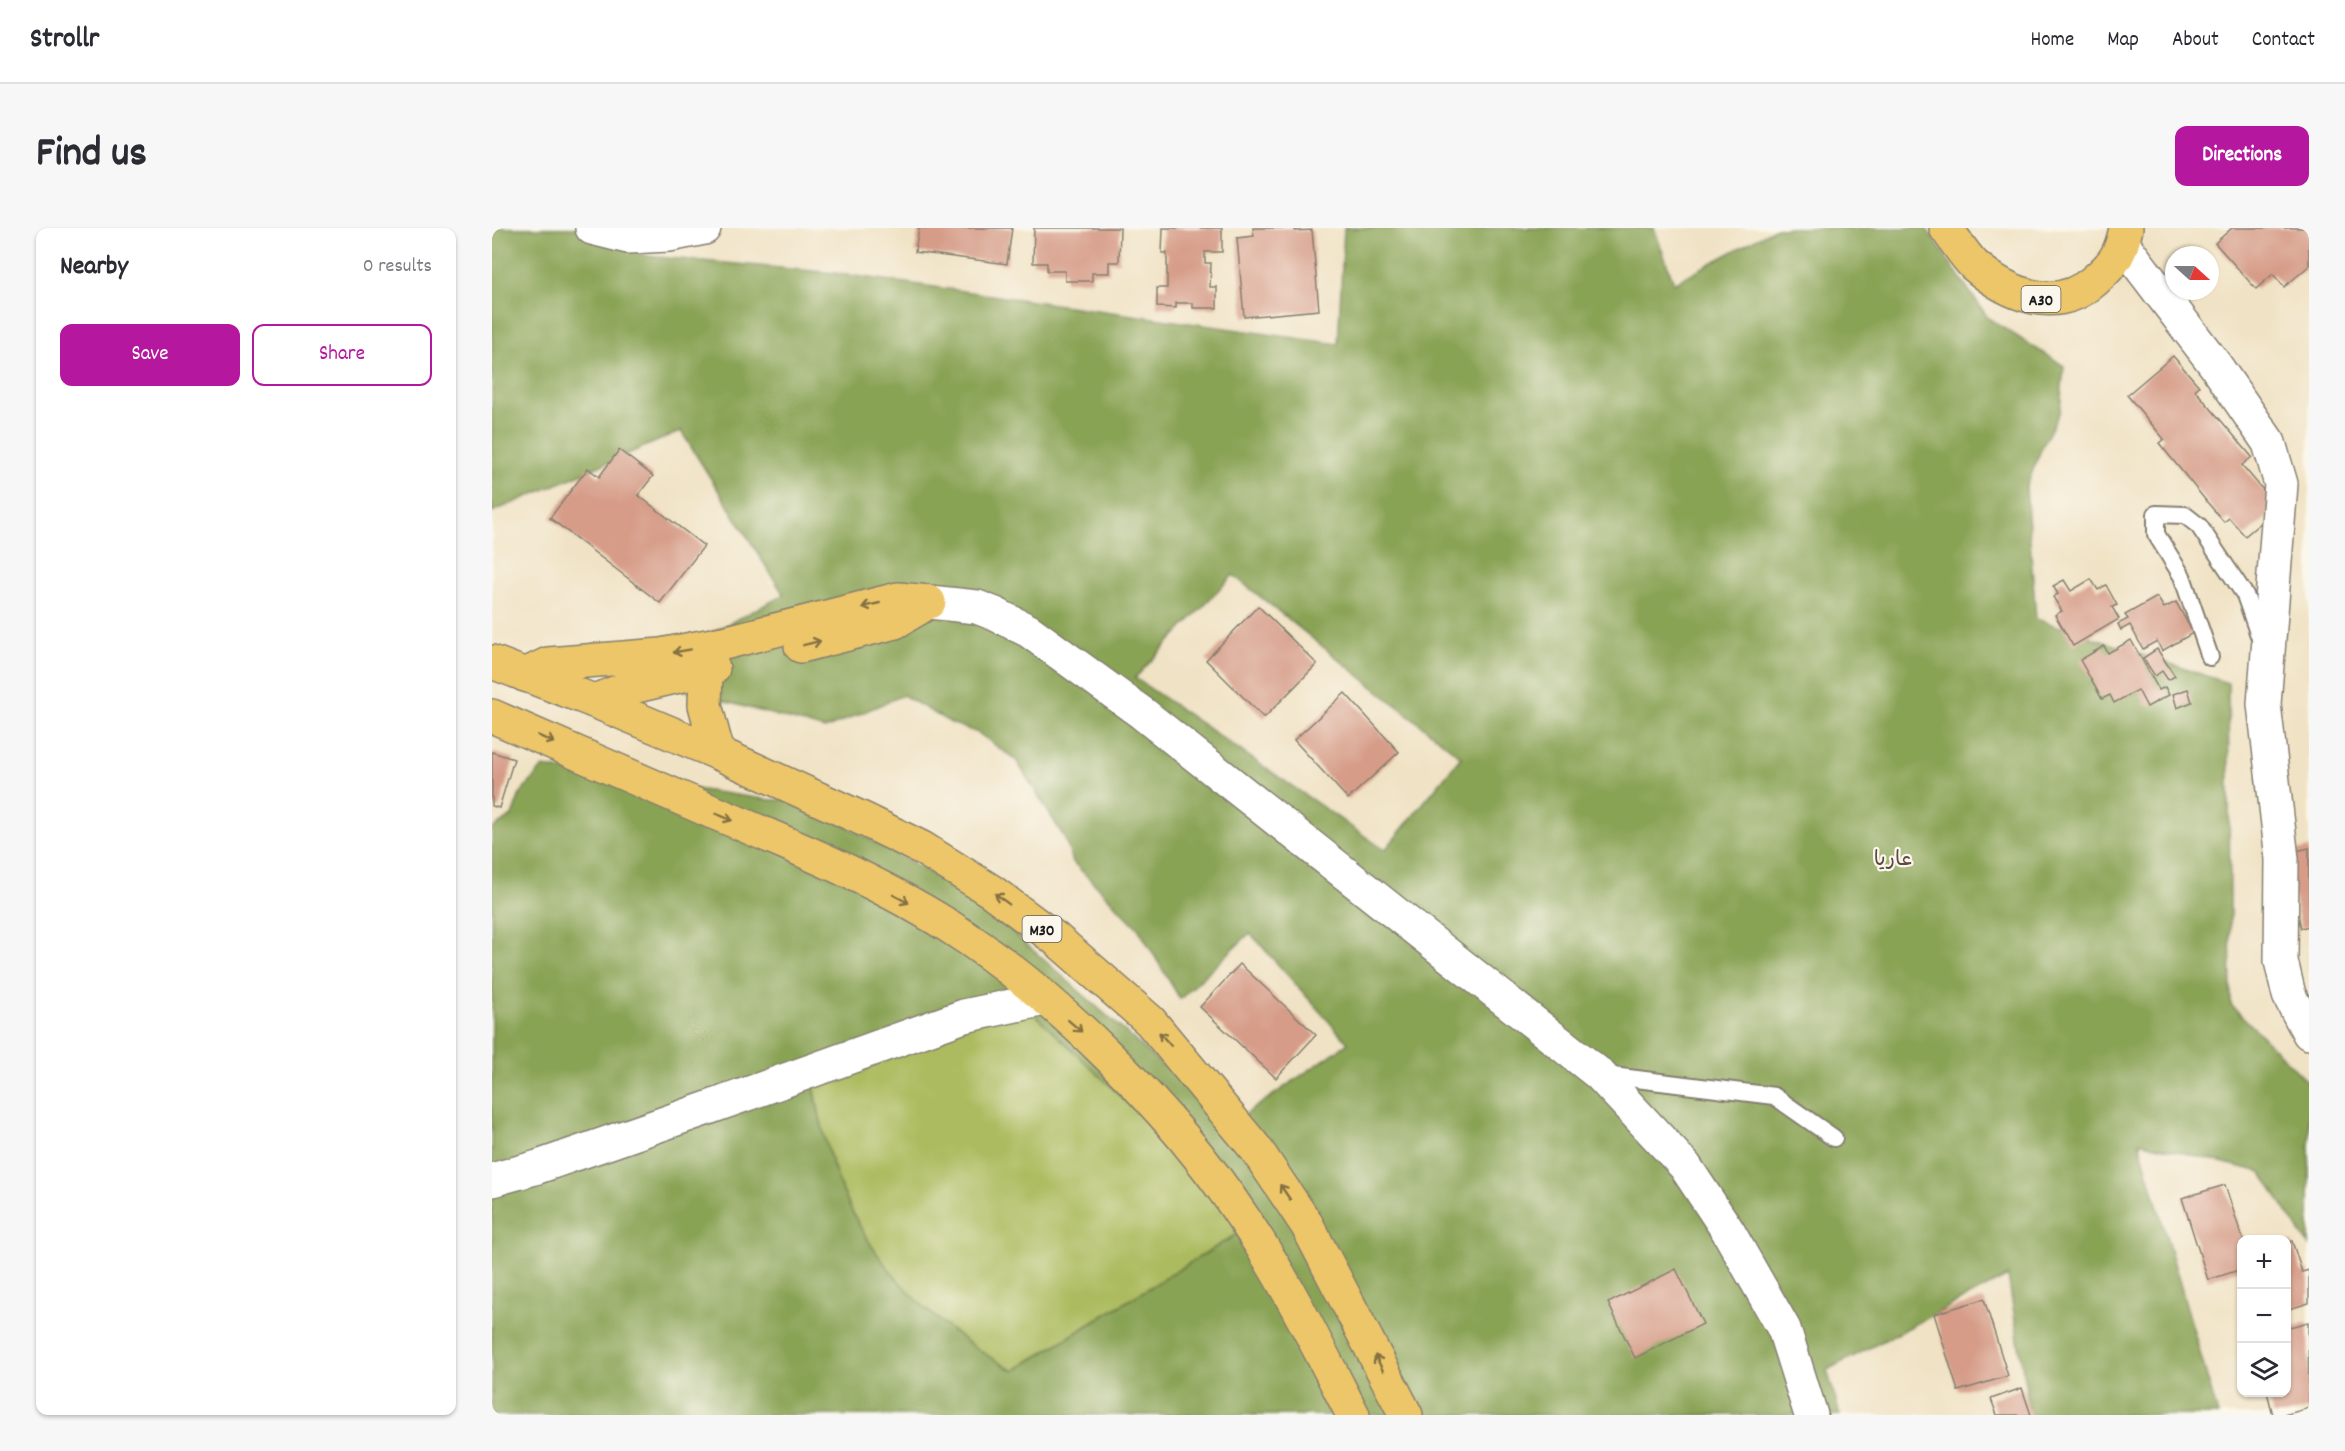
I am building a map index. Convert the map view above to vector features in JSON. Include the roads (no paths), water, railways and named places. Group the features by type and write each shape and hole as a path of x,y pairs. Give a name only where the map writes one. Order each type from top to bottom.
{"highway":[{"name":"A30","path":"1946,228 1973,263 1998,282 2023,295 2047,300 2070,296 2087,287 2117,260 2124,236"},
{"path":"525,675 548,664 661,655 728,642 898,598 929,602"},
{"path":"594,701 628,688 896,622 929,602"},
{"name":"M30","path":"492,662 594,701 718,753 922,848 981,885 1056,939 1150,1021 1256,1149 1307,1225 1406,1415"},
{"path":"706,669 705,705 718,753"},
{"path":"492,716 858,876 948,925 1045,999 1126,1074 1185,1140 1244,1218 1293,1299 1353,1415"}],"street":[{"path":"592,228 628,237 669,236 704,228"},
{"path":"2124,236 2269,443 2281,484 2264,704 2282,859 2281,962 2289,995 2308,1036"},
{"path":"929,602 977,608 1029,631 1142,713 1599,1074 1685,1166 1728,1231 1784,1329 1811,1415"},
{"path":"492,1180 538,1167 708,1108 964,1016 1045,999"}],"lane":[{"path":"2210,657 2182,576 2156,534 2156,514 2185,515 2199,526 2245,595 2267,656"},
{"path":"1599,1074 1774,1096 1834,1138"}],"district":[{"name":"عاريا","path":"1893,858"}]}
